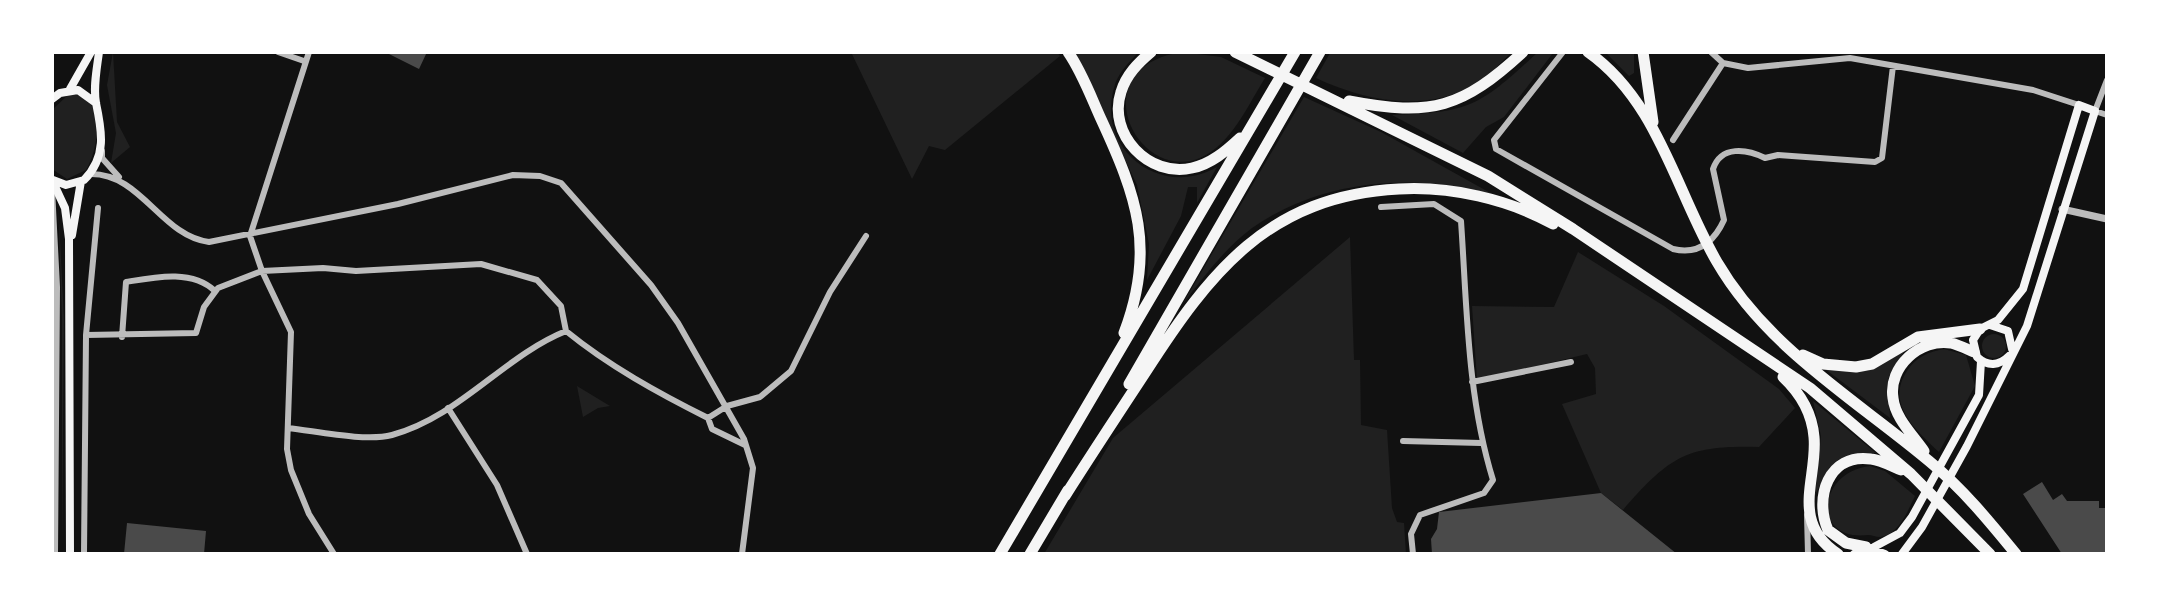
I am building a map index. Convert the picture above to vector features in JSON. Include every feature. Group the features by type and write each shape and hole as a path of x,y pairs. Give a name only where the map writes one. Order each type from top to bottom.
{"highway":[{"path":"1068,52 1121,161 1139,216 1143,244 1141,275 1113,361"},
{"path":"1151,52 1127,78 1118,104 1125,138 1143,158 1178,169 1192,168 1223,153 1250,126"},
{"path":"1235,52 1488,176 1810,388 1911,474 1990,554"},
{"path":"1000,554 1295,52"},
{"path":"1030,554 1320,52"},
{"path":"1328,96 1400,108 1455,101 1494,78 1523,52"},
{"path":"1588,52 1613,73 1654,127 1718,264 1771,334 1931,462 1977,505 2016,554"},
{"path":"1643,52 1654,127"},
{"path":"1065,496 1202,288 1238,251 1305,210 1364,193 1445,190 1496,201 1547,221 1604,252"},
{"path":"1787,347 1823,364 1856,367 1872,364 1918,337 1985,327"},
{"path":"1931,462 1895,409 1892,385 1898,369 1920,348 1937,343 1953,343 1978,356"},
{"path":"1765,360 1795,388 1809,411 1815,439 1807,499 1814,524 1838,554"},
{"path":"1870,547 1846,543 1828,530 1820,500 1830,475 1854,460 1870,459 1911,474"}],"main road":[{"path":"53,97 70,89 91,52"},
{"path":"52,180 66,185 81,181 90,174 101,146 103,127 96,104 99,52"},
{"path":"70,89 87,94 96,104"},
{"path":"1854,554 1900,533 1958,435 1979,395 1978,356 1973,340 2023,289 2079,105 2095,111 2027,326 1967,446 1922,527 1902,554"},
{"path":"52,180 65,208 71,268"},
{"path":"70,554 71,268 73,221 81,181"},
{"path":"1985,327 2008,331 2011,353"},
{"path":"1978,356 1996,364 2011,353"},
{"path":"1870,547 1885,554"}],"street":[{"path":"278,52 304,61"},
{"path":"309,52 250,236 262,271 291,332 287,449 295,487 334,554"},
{"path":"1563,52 1494,140 1496,149 1673,249 1697,250 1712,241 1724,220 1713,177 1715,161 1727,152 1749,150 1765,158 1778,155 1875,162 1882,158 1893,66"},
{"path":"1711,52 1723,63 1748,68 1850,58 2033,90 2079,105"},
{"path":"1673,140 1723,63"},
{"path":"2107,80 2095,111 2107,115"},
{"path":"101,146 102,158 127,186"},
{"path":"90,174 116,179 195,240 230,240 250,236 513,175 540,176 561,183 651,285 678,323 727,406 753,468 742,554"},
{"path":"52,189 55,554"},
{"path":"1381,207 1434,204 1461,221 1472,382 1481,443 1493,480 1484,493 1420,515 1411,534 1413,554"},
{"path":"2050,205 2107,219"},
{"path":"84,554 86,335 98,208"},
{"path":"708,418 727,406 760,397 791,371 830,292 866,236"},
{"path":"86,335 122,337 196,333 204,307 215,291 262,271 490,264 537,280 561,306 566,331 595,355 708,418 712,429 746,446"},
{"path":"122,337 126,282 183,277 205,282 215,291"},
{"path":"288,428 390,436 448,408 546,339 566,331"},
{"path":"1472,382 1571,362"},
{"path":"448,408 497,485 527,554"},
{"path":"1403,441 1481,443"},
{"path":"1807,499 1808,554"}],"shaded area":[{"path":"113,52 117,122 130,147 111,163 116,133 107,85"},
{"path":"851,52 1057,52 1060,56 945,150 929,146 912,179"},
{"path":"1074,52 1139,52 1118,78 1111,111 1115,131 1124,149 1138,163 1155,173 1175,177 1196,175 1217,167 1197,203 1197,187 1188,187 1181,216 1147,280 1149,244 1137,185"},
{"path":"1181,52 1221,57 1265,78 1238,123 1221,144 1200,158 1177,162 1156,155 1140,140 1129,121 1126,100 1132,79 1150,63"},
{"path":"1512,52 1479,82 1455,94 1435,99 1395,101 1374,98 1316,78 1330,53"},
{"path":"1538,52 1553,53 1504,117 1486,127 1463,153 1392,115 1440,112 1473,103 1488,95"},
{"path":"1605,52 1634,52 1634,73 1629,76"},
{"path":"69,94 90,103 95,113 97,137 86,170 67,179 52,169 52,110"},
{"path":"1304,97 1381,132 1494,195 1464,188 1401,182 1370,184 1308,199 1279,212 1242,236 1214,264 1182,305"},
{"path":"58,200 64,319 62,554 62,319"},
{"path":"1350,237 1354,360 1360,360 1361,425 1387,430 1392,508 1397,522 1404,523 1406,554 1044,554 1113,438"},
{"path":"1578,252 1664,306 1779,389 1795,408 1759,447 1714,448 1682,458 1654,477 1623,510 1601,493 1562,404 1596,394 1595,368 1587,354 1477,380 1472,306 1554,307"},
{"path":"1994,334 2002,338 2006,346 2002,354 1994,358 1986,354 1982,346 1986,338"},
{"path":"1944,349 1966,355 1975,386 1939,452 1906,416 1899,394 1901,383 1914,362"},
{"path":"1905,351 1889,377 1890,418 1825,369 1868,371"},
{"path":"577,386 610,406 598,408 583,417"},
{"path":"1813,401 1876,453 1852,455 1836,461 1815,496 1821,436"},
{"path":"1870,466 1885,471 1915,496 1898,527 1880,537 1850,534 1837,528 1830,518 1828,505 1831,492 1839,480 1852,471"}],"building":[{"path":"385,52 427,52 419,69"},
{"path":"2042,482 2053,500 2062,494 2067,501 2099,501 2099,508 2107,508 2107,554 2062,554 2023,494"},
{"path":"1601,493 1677,554 1432,554 1431,539 1437,529 1439,512"},
{"path":"127,523 206,531 204,554 124,554"}]}
